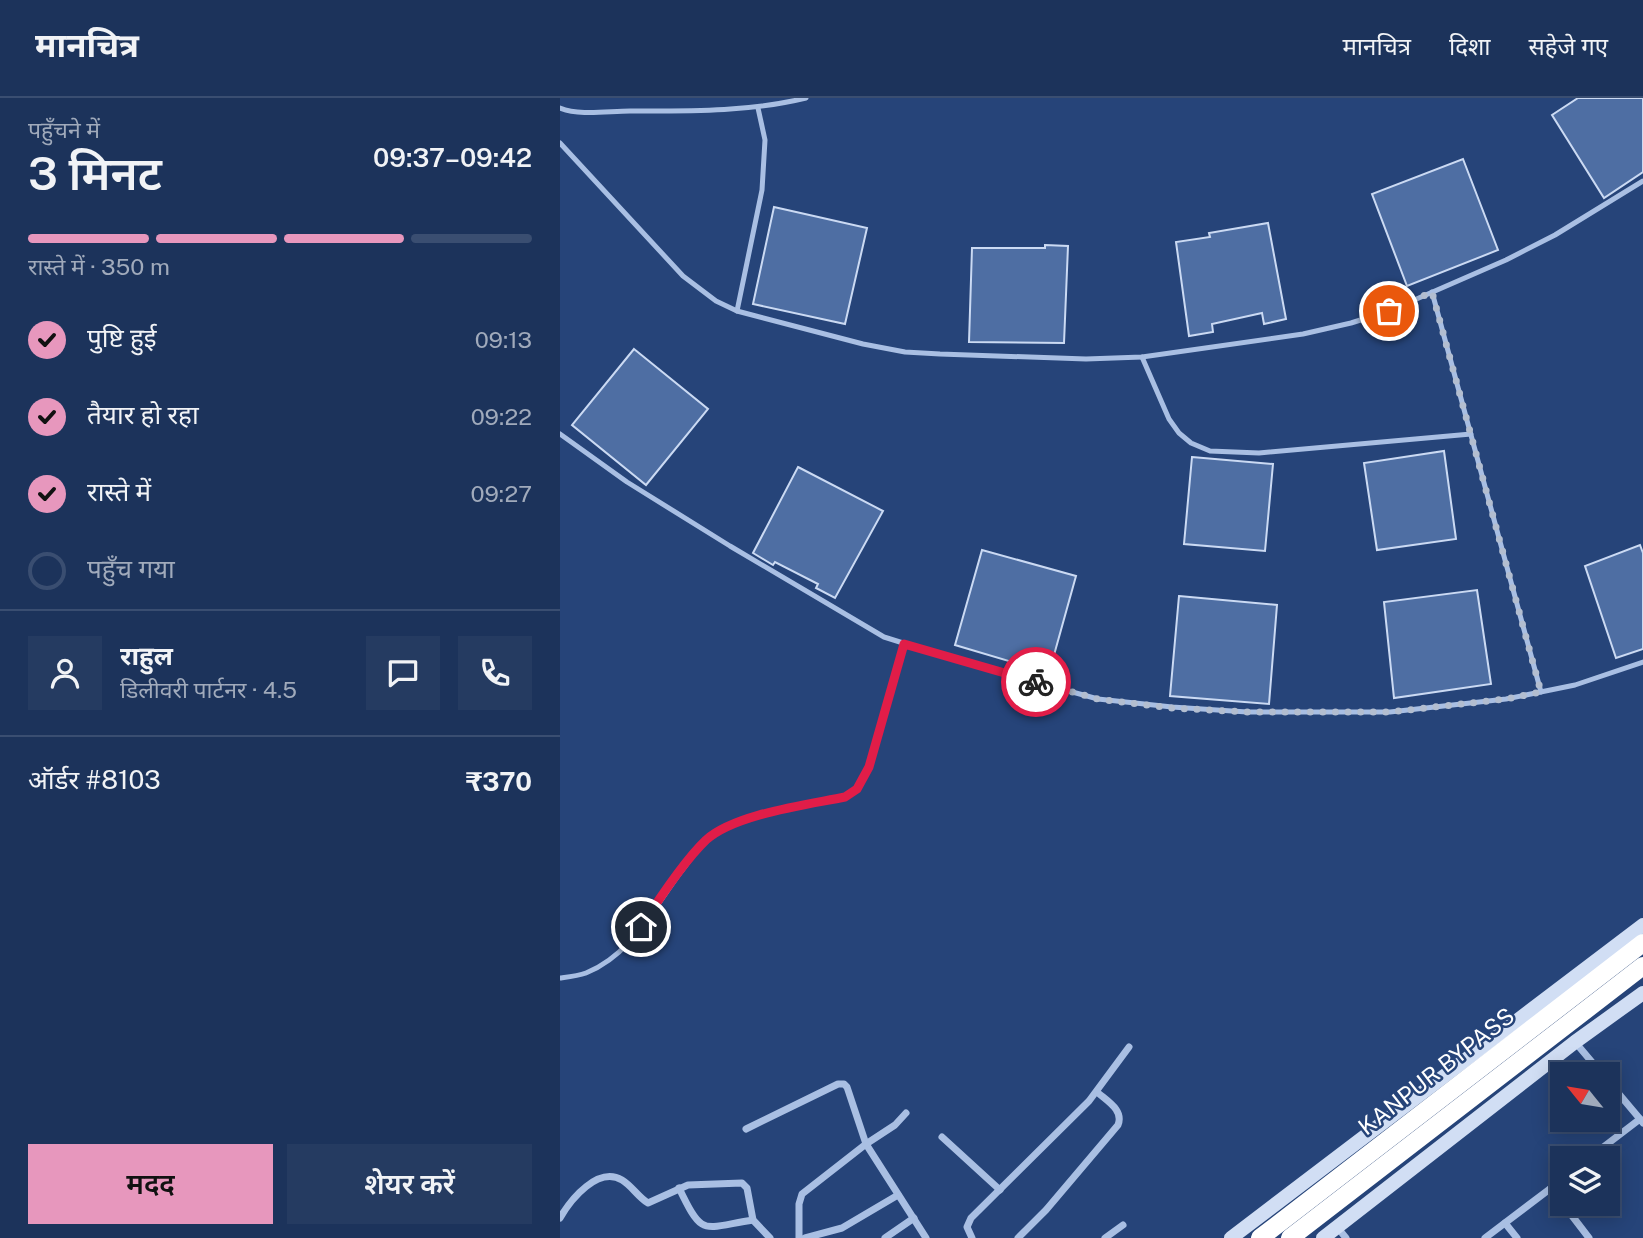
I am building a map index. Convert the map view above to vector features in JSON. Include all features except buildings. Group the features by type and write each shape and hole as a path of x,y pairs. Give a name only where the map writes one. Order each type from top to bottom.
{"highway":[{"name":"KANPUR BYPASS","path":"1260,1238 1643,943"},
{"name":"KANPUR BYPASS","path":"1290,1238 1643,966"}],"main road":[{"path":"1231,1238 1643,925"},
{"path":"1323,1238 1341,1232 1575,1042 1642,997"}],"street":[{"path":"1575,1042 1592,1062"},
{"path":"972,1238 968,1223 1097,1092 1129,1048"},
{"path":"747,1129 838,1084 844,1084 866,1144 926,1238"},
{"path":"1018,1238 1046,1210 1118,1125 1118,1112 1097,1092"},
{"path":"1606,1146 1642,1121 1620,1096"},
{"path":"799,1238 799,1205 802,1194 895,1125 906,1113"},
{"path":"942,1137 1000,1190"},
{"path":"560,1218 566,1208 590,1184 606,1177 621,1180 648,1203 679,1188 744,1184 753,1220 770,1238"},
{"path":"679,1188 693,1218 701,1225 711,1227 753,1220"},
{"path":"1486,1238 1550,1189"},
{"path":"805,1238 842,1228 898,1195"},
{"path":"1572,1216 1589,1238"},
{"path":"885,1238 914,1218"},
{"path":"1505,1223 1517,1238"},
{"path":"1105,1238 1123,1225"}],"lane":[{"path":"560,118 563,109 611,111 758,108 806,98"},
{"path":"737,311 762,190 765,140 758,108"},
{"path":"560,143 684,276 716,301 737,311 863,344 905,352 1086,359 1142,358 1327,328 1389,311 1555,236 1643,181"},
{"path":"1432,292 1541,692"},
{"path":"1142,358 1168,419 1178,433 1191,443 1210,451 1259,453 1471,434"},
{"path":"560,434 627,482 827,605 884,636 1098,699 1171,708 1247,712 1390,712 1506,699 1574,685 1643,662"},
{"path":"560,978 586,973 632,942 693,855 720,830 745,819 845,797 857,789 869,767 904,644"}],"way so far":[{"path":"1036,682 1098,699 1171,708 1247,712 1390,712 1506,699 1541,692 1432,292 1389,311"}],"route":[{"path":"641,927 693,855 720,830 745,819 845,797 857,789 869,767 904,644 1036,682"}]}
